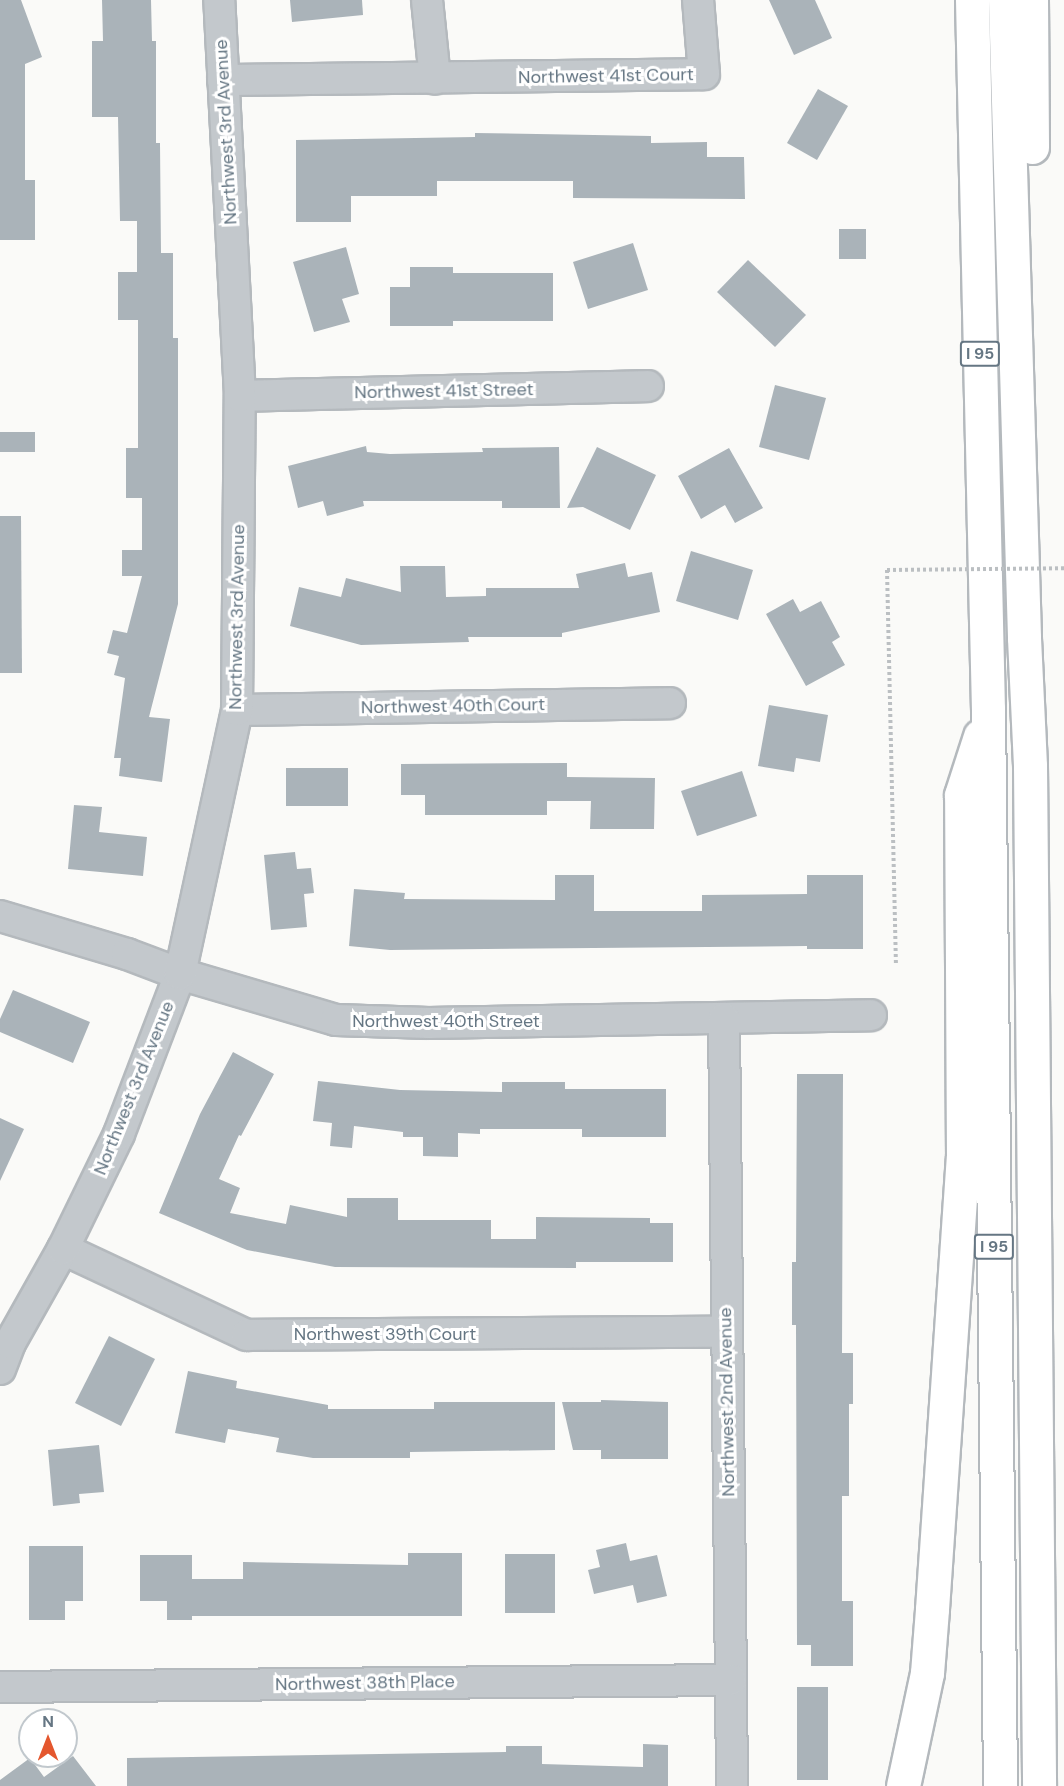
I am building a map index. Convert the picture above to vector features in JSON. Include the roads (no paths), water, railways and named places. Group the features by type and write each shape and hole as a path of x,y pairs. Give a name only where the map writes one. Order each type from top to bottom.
{"highway":[{"name":"I 95","path":"972,0 988,709 1000,1786"},
{"path":"1005,0 1024,638 1030,766 1039,1786"},
{"path":"1030,766 1035,637 1031,0"},
{"path":"903,1786 927,1672 963,1157 961,795 988,709"}],"street":[{"name":"Northwest 3rd Avenue","path":"0,1369 10,1343 63,1249 119,1134 180,974 237,710 240,396 219,0"},
{"path":"427,0 435,79"},
{"name":"Northwest 41st Court","path":"224,80 704,74 698,0"},
{"name":"Northwest 41st Street","path":"240,396 648,386"},
{"name":"Northwest 40th Court","path":"237,710 670,703"},
{"name":"Northwest 40th Street","path":"0,916 127,954 180,974 336,1020 429,1023 871,1015"},
{"name":"Northwest 2nd Avenue","path":"724,1019 732,1786"},
{"name":"Northwest 39th Court","path":"63,1249 247,1335 726,1332"},
{"name":"Northwest 38th Place","path":"0,1687 731,1680"}]}
